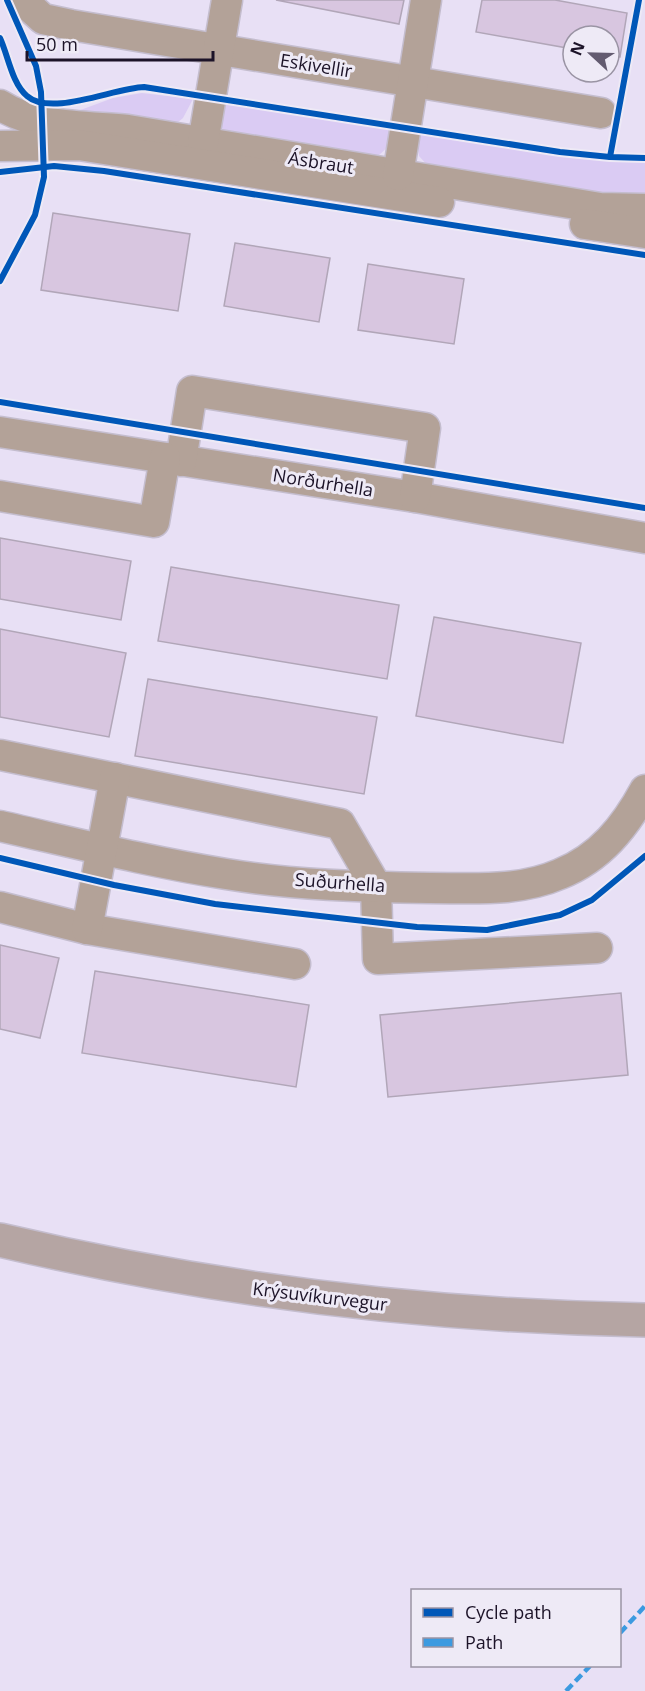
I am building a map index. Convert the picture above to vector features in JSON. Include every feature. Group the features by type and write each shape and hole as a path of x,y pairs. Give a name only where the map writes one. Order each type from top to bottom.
{"main road":[{"name":"Krýsuvíkurvegur","path":"0,1240 64,1255 226,1284 365,1304 585,1319 645,1320"}],"street":[{"name":"Eskivellir","path":"22,0 43,19 601,113"},
{"path":"203,143 226,0"},
{"path":"398,175 426,0"},
{"name":"Ásbraut","path":"0,105 31,118 203,143 600,208 645,209"},
{"name":"Ásbraut","path":"0,146 79,145 324,185 645,233"},
{"path":"0,496 154,522 192,391 425,428 415,497"},
{"name":"Norðurhella","path":"0,432 415,497 645,538"},
{"path":"0,754 340,824 376,886 378,959 597,948"},
{"path":"87,929 115,778"},
{"name":"Suðurhella","path":"0,826 229,875 376,886 496,888 531,885 561,874 607,845 630,817 645,790"},
{"path":"0,907 87,929 296,964"}],"shaded area":[{"path":"142,93 193,99 183,118 172,127 75,112 113,98"},
{"path":"216,103 396,130 385,149 367,161 227,136 220,125"},
{"path":"416,134 581,159 645,162 645,194 608,195 428,166 419,156"}],"building":[{"path":"276,0 404,0 399,24"},
{"path":"482,0 555,0 627,13 621,51 621,24 561,24 561,47 476,32"},
{"path":"53,213 190,234 178,311 41,290"},
{"path":"235,243 330,258 319,322 224,306"},
{"path":"368,264 464,279 454,344 358,330"},
{"path":"0,538 131,561 121,620 0,599"},
{"path":"171,567 399,605 387,679 158,641"},
{"path":"434,617 581,643 563,743 416,716"},
{"path":"0,629 126,653 109,737 0,717"},
{"path":"148,679 377,717 364,794 135,756"},
{"path":"0,945 59,958 40,1038 0,1029"},
{"path":"95,971 309,1005 296,1087 82,1053"},
{"path":"621,993 628,1075 388,1097 380,1015"}],"marked path":[{"path":"621,1632 645,1606"},
{"path":"566,1691 589,1667"}],"cycle path":[{"path":"0,281 35,215 44,177 41,92 36,66 7,0"},
{"path":"610,157 639,0"},
{"path":"0,38 22,91 38,102 67,103 144,87 560,152 645,158"},
{"path":"0,172 54,166 104,171 645,255"},
{"path":"0,402 645,508"},
{"path":"0,858 114,885 215,904 417,927 487,930 560,915 592,900 645,856"}]}
